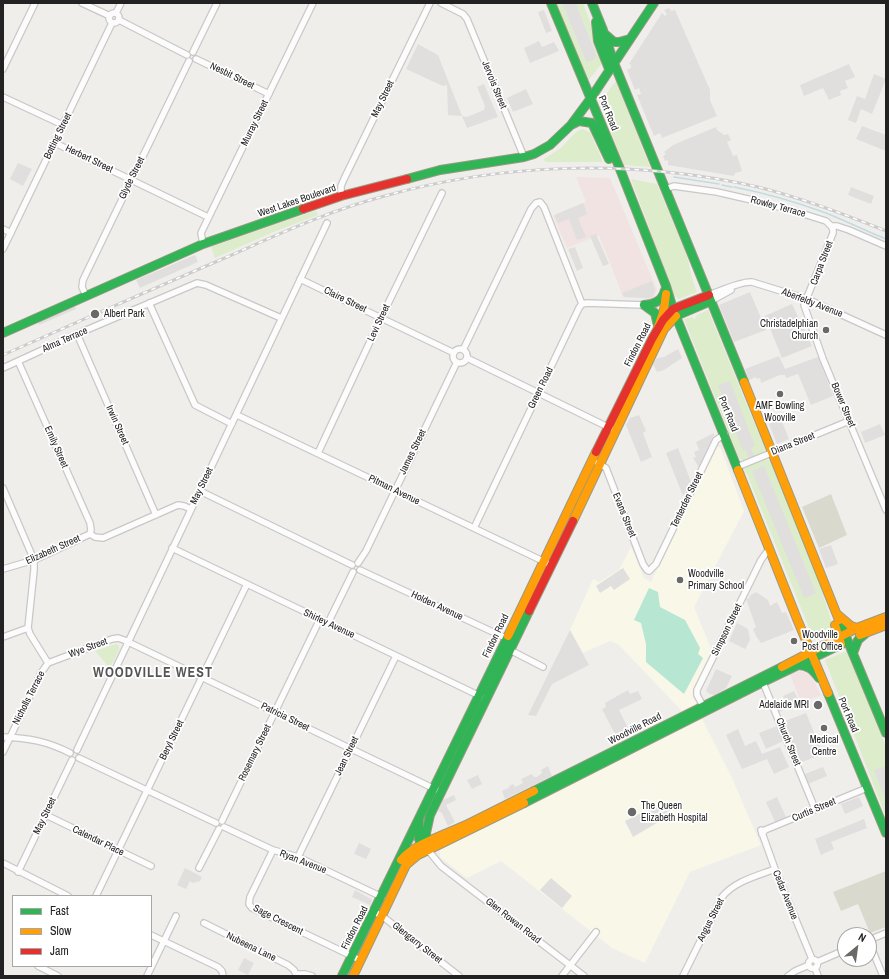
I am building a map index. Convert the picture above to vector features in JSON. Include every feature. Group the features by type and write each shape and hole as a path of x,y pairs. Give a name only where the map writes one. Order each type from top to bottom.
{"main road":[{"name":"Port Road","path":"551,3 645,232 675,312 725,434 811,654 886,833"},
{"path":"592,3 609,41 615,43 630,39"},
{"name":"West Lakes Boulevard","path":"3,333 204,244 341,196 440,170 524,157 534,154 550,145 571,125 654,3"},
{"path":"596,14 596,28 599,46 611,66 665,189 710,298 837,614 843,639"},
{"path":"603,30 611,66"},
{"path":"571,125 579,121 592,124 638,230 645,232"},
{"path":"644,305 655,304 661,299 666,286"},
{"path":"661,328 666,286"},
{"path":"675,312 710,298"},
{"path":"644,305 654,311 661,328"},
{"name":"Findon Road","path":"342,976 419,820 438,790 510,640 543,562 592,460 612,429 661,328 665,316 675,312"},
{"path":"661,328 672,327 684,334"},
{"name":"Findon Road","path":"482,697 510,650 510,640 552,566 601,464 612,429"},
{"path":"825,584 828,607 843,639 853,653 886,733"},
{"path":"837,614 851,626 857,628"},
{"name":"Woodville Road","path":"843,639 857,628 886,617"},
{"name":"Woodville Road","path":"397,864 411,851 424,848 762,679 803,656 811,654 843,639 865,634 886,625"},
{"path":"853,653 858,640 865,634"},
{"name":"Woodville Road","path":"762,679 797,665 811,654"},
{"path":"797,665 808,666 824,685"},
{"name":"Woodville Road","path":"424,848 437,839 704,708"},
{"name":"Findon Road","path":"353,976 406,865 424,848 427,824 438,790"},
{"path":"419,820 419,839 424,848"},
{"path":"427,824 432,834 437,839"}],"street":[{"path":"3,69 34,3"},
{"path":"82,3 110,16"},
{"path":"116,14 121,3"},
{"path":"193,52 217,3"},
{"name":"Murray Street","path":"204,244 201,233 208,217 313,3"},
{"name":"May Street","path":"341,196 344,179 430,3"},
{"name":"Jervois Street","path":"441,3 463,14 467,19 524,157"},
{"path":"110,16 113,13 116,14"},
{"path":"116,14 119,20 186,55 187,59 192,62 196,59 193,52"},
{"path":"110,16 109,19 112,23 119,20"},
{"name":"Botting Street","path":"3,249 112,23"},
{"path":"186,55 188,52 193,52"},
{"name":"Nesbit Street","path":"196,59 269,94"},
{"name":"Glyde Street","path":"86,296 82,287 83,280 189,61"},
{"path":"3,97 63,125"},
{"name":"Herbert Street","path":"55,143 208,217"},
{"name":"Rowley Terrace","path":"665,189 674,186 717,192 756,200 826,221 832,226 849,230 886,246"},
{"name":"Levi Street","path":"318,453 381,318 442,193"},
{"path":"463,350 531,209 536,203 540,202 544,207 582,304 644,305"},
{"name":"May Street","path":"77,750 327,223"},
{"name":"Carpa Street","path":"807,299 833,233 834,230 832,226"},
{"path":"3,229 11,233"},
{"name":"Claire Street","path":"300,279 454,353"},
{"name":"Aberfeldy Avenue","path":"710,298 748,281 807,299 886,335"},
{"name":"Alma Terrace","path":"3,368 77,334 197,283 206,285 282,318"},
{"name":"Bower Street","path":"807,299 804,305 806,312 886,510"},
{"path":"149,303 195,405 232,424"},
{"name":"Green Road","path":"474,528 582,304"},
{"name":"Irwin Street","path":"77,334 156,515"},
{"path":"459,349 463,350 467,354 466,358 464,361 457,362 454,353 459,349"},
{"path":"466,358 612,429"},
{"name":"Emily Street","path":"18,361 90,523 90,534"},
{"name":"James Street","path":"355,564 366,551 457,362"},
{"name":"Pitman Avenue","path":"237,415 552,566"},
{"name":"Diana Street","path":"737,466 849,421"},
{"name":"Tenterden Street","path":"652,569 716,440 725,434"},
{"path":"592,460 601,464"},
{"name":"Evans Street","path":"601,464 606,468 643,564 647,570 649,571 652,569"},
{"path":"3,489 34,560 28,628 3,637"},
{"path":"200,491 360,566 360,570 353,572"},
{"name":"Elizabeth Street","path":"3,569 34,560 90,534 95,537 104,538 178,506 184,506 191,509"},
{"name":"Shirley Avenue","path":"172,548 482,697"},
{"name":"Simpson Street","path":"704,708 697,695 697,690 761,560 766,553 770,551"},
{"path":"328,623 353,572 351,569 355,564"},
{"name":"Holden Avenue","path":"360,570 510,640"},
{"name":"Beryl Street","path":"96,895 247,584"},
{"name":"Rosemary Street","path":"199,868 320,619"},
{"name":"Nicholls Terrace","path":"3,752 41,673 48,663 30,634 28,628"},
{"name":"Wye Street","path":"48,663 112,639 118,638 128,641"},
{"name":"Patricia Street","path":"128,641 438,790"},
{"path":"510,650 543,667"},
{"name":"Jean Street","path":"298,857 396,656"},
{"name":"Church Street","path":"762,679 815,809"},
{"path":"3,737 29,739 47,743 70,752 77,750 80,754 79,758 72,760 70,757 70,752"},
{"name":"Ryan Avenue","path":"79,758 273,850 298,857 382,897"},
{"name":"May Street","path":"18,872 72,760"},
{"name":"Curtis Street","path":"761,832 867,788"},
{"name":"Calendar Place","path":"46,815 151,866"},
{"name":"Cedar Avenue","path":"761,832 775,869 815,960"},
{"name":"Glen Rowan Road","path":"424,848 436,864 441,866 584,976"},
{"name":"Sage Crescent","path":"273,850 250,897 249,904 256,910 360,960"},
{"path":"3,863 58,894"},
{"name":"Angus Street","path":"683,976 722,896 739,883 775,869"},
{"name":"Glengarry Street","path":"374,912 382,916 459,976"},
{"path":"152,966 176,916"},
{"name":"Nubeena Lane","path":"204,923 288,965 294,970 294,975"},
{"path":"562,976 596,932"},
{"path":"152,935 218,967 222,971 223,976"},
{"path":"788,976 795,971 817,965 815,960 837,953"},
{"path":"877,961 883,976"},
{"path":"40,967 58,976"},
{"path":"147,976 151,967"},
{"path":"812,967 818,976"},
{"path":"294,975 305,974 312,976"}],"shaded area":[{"path":"562,3 576,3 597,56 594,60 586,62"},
{"path":"669,8 671,11 675,10 710,90 710,100 717,116 662,138 660,133 654,136 637,95 641,94 639,88 635,90 627,70 631,68 631,65 629,64 662,13 665,16 667,14 664,10"},
{"path":"544,10 552,31 546,33 538,12"},
{"path":"539,41 542,47 554,42 559,51 530,63 524,48"},
{"path":"418,44 438,55 462,116 448,115 447,85 443,86 406,69"},
{"path":"849,64 855,77 845,81 848,88 840,91 841,95 829,100 823,88 804,96 800,85"},
{"path":"874,74 886,79 872,114 861,109 856,123 848,120 857,96 865,99"},
{"path":"484,84 498,117 467,128 462,116 467,117 484,110 485,106 477,87"},
{"path":"526,89 533,104 513,112 507,98"},
{"path":"862,126 886,135 886,151 856,139"},
{"path":"716,127 717,130 724,135 728,134 731,140 727,142 733,156 737,155 742,171 735,173 734,176 668,165 668,160 665,161 663,156 666,154 664,152 673,145"},
{"path":"18,163 32,169 23,186 10,179"},
{"path":"576,177 610,178 657,290 654,297 650,299 623,297 599,235 567,248 553,216 586,202"},
{"path":"851,187 874,196 871,204 848,195"},
{"path":"583,203 587,214 578,218 586,237 577,240 569,219 558,223 554,215"},
{"path":"596,234 609,264 603,266 590,236"},
{"path":"575,247 583,268 577,271 568,249"},
{"path":"195,255 198,262 140,288 136,280"},
{"path":"652,281 655,290 653,296 650,298 624,297 622,293"},
{"path":"750,292 766,330 734,342 719,305"},
{"path":"792,304 812,346 782,358 765,316"},
{"path":"74,305 76,309 39,325 38,321"},
{"path":"678,349 682,358 664,370 657,372 653,364 657,358 664,357"},
{"path":"779,356 785,369 818,357 833,396 811,405 798,374 786,378 785,375 780,375 761,383 760,378 757,379 756,377 749,380 745,369"},
{"path":"730,381 755,446 751,448 755,456 749,458 746,450 743,451 718,385"},
{"path":"639,415 646,431 643,433 652,457 641,462 626,425 630,418"},
{"path":"781,419 789,439 777,444 769,424"},
{"path":"880,424 885,435 865,443 861,432"},
{"path":"714,433 699,467 693,458 696,457 694,452 699,450 696,442"},
{"name":"Woodville Primary School","path":"717,447 720,447 744,511 694,607 712,651 692,692 697,704 682,711 618,644 610,641 583,653 570,630 593,579 599,582 619,570 631,547 644,578 651,582"},
{"path":"678,448 691,482 683,496 666,453"},
{"path":"764,466 816,593 804,598 752,471"},
{"path":"831,494 847,535 819,548 802,507"},
{"path":"831,545 838,564 826,568 819,549"},
{"path":"623,568 630,579 614,590 611,586 600,593 596,586"},
{"path":"756,592 768,600 770,606 777,602 782,613 786,612 794,630 761,643 753,629 756,627 746,599 750,598 749,596"},
{"path":"737,623 748,629 750,640 745,649 729,641"},
{"path":"570,630 589,665 552,684 536,716 528,715"},
{"path":"716,669 732,676 726,688 715,695 706,691"},
{"path":"797,671 810,673 821,695 801,703 790,674"},
{"path":"628,690 630,694 638,691 642,699 619,710 631,734 618,740 602,709 606,707 605,703"},
{"path":"794,691 800,703 779,712 776,704 785,701 783,696"},
{"path":"806,713 823,754 797,764 780,723"},
{"name":"The Queen Elizabeth Hospital","path":"702,719 732,778 761,845 690,872 645,963 612,948 501,861 467,878 440,857 440,850"},
{"path":"777,726 783,741 766,749 759,733"},
{"path":"738,729 745,746 756,741 762,754 780,747 789,767 774,774 767,759 742,769 726,735"},
{"path":"548,766 552,776 505,799 502,791 513,784 515,787 523,783 521,779 532,774 534,777 537,777 542,773 541,770"},
{"path":"886,766 886,800 874,770"},
{"path":"823,767 827,776 808,784 805,774"},
{"path":"478,775 482,784 472,789 467,780"},
{"path":"454,795 456,800 446,805 455,822 448,826 442,813 438,811 443,800"},
{"path":"777,797 786,817 775,822 766,802"},
{"path":"859,797 863,806 845,814 841,804"},
{"path":"666,801 672,814 633,837 625,821"},
{"path":"864,819 867,828 831,842 834,849 821,855 815,839"},
{"path":"359,843 371,849 366,859 354,854"},
{"path":"185,868 202,877 200,881 193,883 190,881 186,889 177,885"},
{"path":"886,871 886,927 877,930 877,927 868,927 858,904 841,911 833,892"},
{"path":"551,878 572,896 562,908 540,890"},
{"path":"355,890 371,899 372,901 370,905 352,897"},
{"path":"244,958 254,963 248,975 238,970"}],"green space":[{"path":"554,3 562,3 586,62 597,55 576,3 583,3 603,62 588,81"},
{"path":"616,81 650,167 624,165 599,103"},
{"path":"582,129 590,132 603,162 545,162 544,159 561,148 576,132"},
{"path":"631,179 657,184 685,251 697,292 679,299 674,295"},
{"path":"316,211 318,215 271,233 215,258 211,247"},
{"path":"708,310 765,449 764,452 744,461 739,458 684,319 693,317 694,320 697,315"},
{"path":"765,459 771,461 819,582 835,633 816,641 814,640 747,474 744,471 746,467"},
{"path":"649,588 658,592 660,607 685,620 700,648 698,654 703,658 684,694 646,662 646,644 641,623 634,620"},
{"path":"116,644 119,646 119,650 110,668 95,651"},
{"path":"847,651 886,747 886,817 825,660"}],"waterway":[{"path":"674,177 719,184"},
{"path":"722,185 732,187"},
{"path":"734,187 769,195 815,209 886,239"}],"railway":[{"path":"3,355 319,217 360,203 427,185 474,177 521,171 569,168 664,172 711,178 758,187 791,196 886,231"}],"traffic: fast":[{"path":"551,3 620,169 666,286 673,309 738,470"},
{"path":"592,3 614,63 744,382"},
{"path":"407,179 440,170 524,157 534,154 550,145 571,125 591,98 654,3"},
{"path":"596,22 598,41 609,69"},
{"path":"606,35 614,42 630,39"},
{"path":"571,125 579,121 592,123 609,159"},
{"path":"3,333 203,244 303,209"},
{"path":"644,305 652,304 658,301 664,294 665,290"},
{"path":"676,316 711,301"},
{"path":"644,305 655,313 658,326"},
{"path":"428,850 426,833 430,815 529,611"},
{"path":"839,620 886,733"},
{"path":"853,653 858,640 865,634"},
{"path":"342,976 508,636"},
{"path":"524,803 763,682 846,642"},
{"path":"798,665 810,668 819,678"},
{"path":"534,791 782,667"},
{"path":"828,693 886,833"},
{"path":"419,821 419,839 422,850"}],"traffic: slow":[{"path":"658,327 664,310 666,294"},
{"path":"573,521 664,329 676,316"},
{"path":"744,382 839,620"},
{"path":"508,636 596,452"},
{"path":"738,470 828,693"},
{"path":"838,615 851,626 857,628"},
{"path":"782,667 857,628 886,617"},
{"path":"835,625 841,644"},
{"path":"860,635 886,625"},
{"path":"401,860 414,849 432,839 468,824 534,791"},
{"path":"353,976 406,865 418,855 524,803"}],"traffic: jam":[{"path":"303,209 341,196 407,179"},
{"path":"673,309 709,295"},
{"path":"596,452 652,339 663,320 673,309"},
{"path":"529,611 573,521"}],"place":[{"name":"Albert Park","path":"95,314"},
{"name":"Christadelphian Church","path":"826,330"},
{"name":"AMF Bowling Wooville","path":"780,394"},
{"name":"Woodville Primary School","path":"680,580"},
{"name":"Woodville Post Office","path":"794,641"},
{"name":"Adelaide MRI","path":"818,705"},
{"name":"Medical Centre","path":"824,728"},
{"name":"The Queen Elizabeth Hospital","path":"632,812"}],"district":[{"name":"WOODVILLE WEST","path":"153,673"}]}
